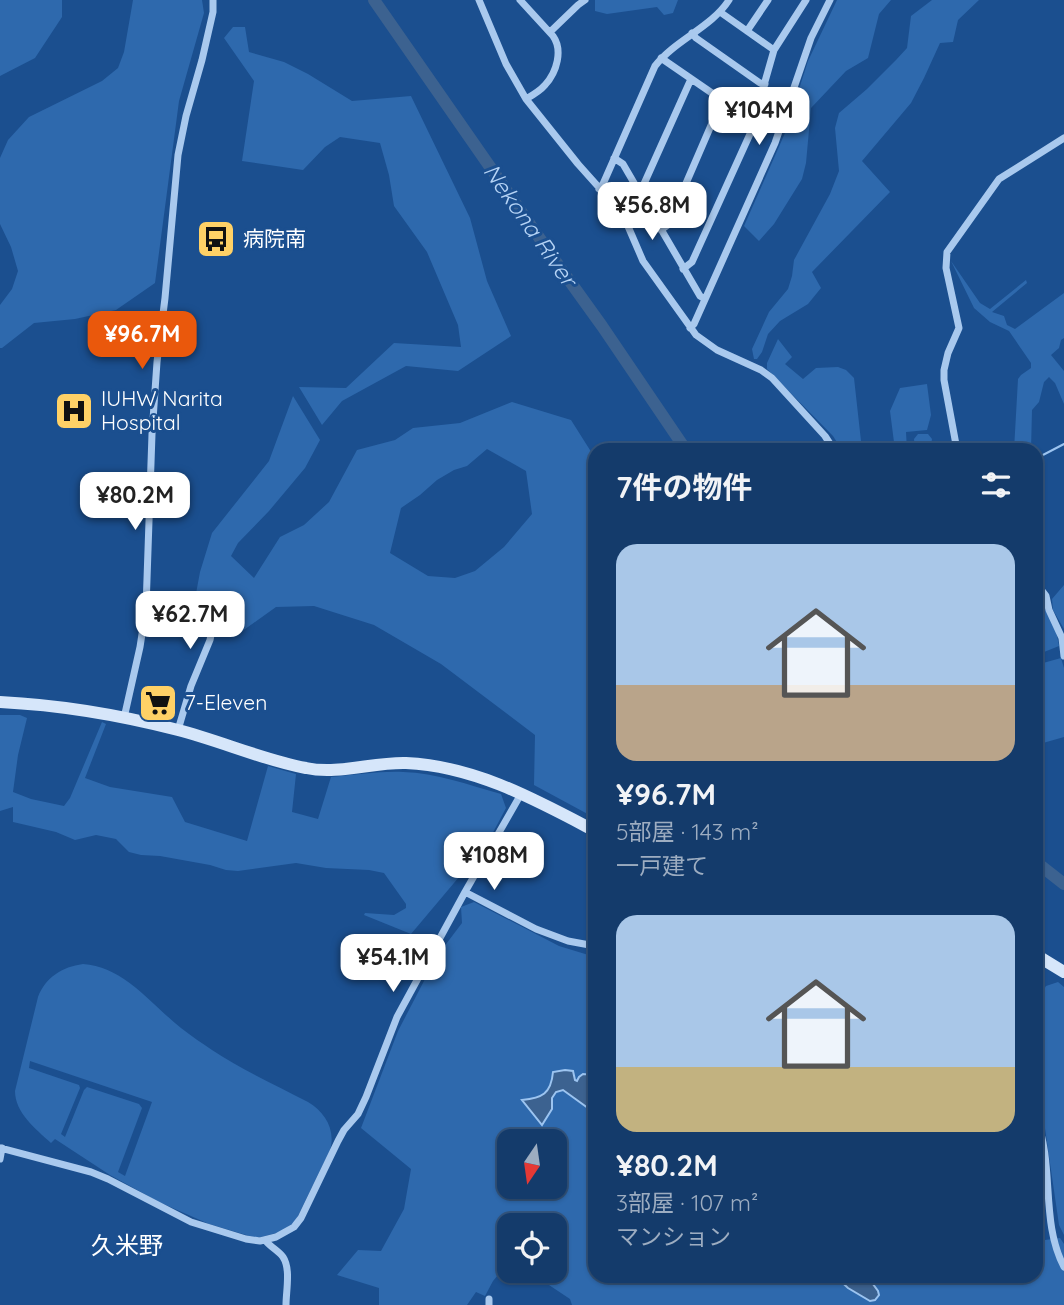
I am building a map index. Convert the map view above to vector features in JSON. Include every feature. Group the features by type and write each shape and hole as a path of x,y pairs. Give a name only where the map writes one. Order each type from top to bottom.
{"street":[{"path":"124,718 146,608 154,398 178,155 213,12 213,0"},
{"path":"520,0 550,32 559,51 545,86 526,99"},
{"path":"599,189 654,66 720,12 729,0"},
{"path":"747,32 768,0"},
{"path":"683,269 692,262 750,134 774,50 806,0"},
{"path":"690,328 775,143 810,38 830,0"},
{"path":"480,1 506,64 526,99 624,217 643,261 690,328 717,350 761,370 772,378 830,443"},
{"path":"550,32 579,2"},
{"path":"720,12 774,50"},
{"path":"692,33 728,61 765,84"},
{"path":"661,58 754,122"},
{"path":"638,191 643,186 691,79"},
{"path":"661,230 668,225 722,100"},
{"path":"956,443 944,380 948,352 959,328 946,268 947,252 999,179 1064,138"},
{"path":"614,158 623,164 683,269 700,296 705,299"},
{"path":"1043,592 1062,638 1064,654"},
{"path":"155,597 171,617 211,635 191,686 178,730"},
{"path":"0,702 53,705 124,718 178,730 306,768 328,770 388,763 421,764 469,774 521,794 588,828"},
{"path":"0,1158 1,1148 91,1172 191,1222 246,1239 265,1240 289,1231 298,1224 344,1130 358,1114 401,1007 521,794"},
{"path":"465,892 536,929 568,941 588,945"},
{"path":"1043,959 1064,972"},
{"path":"1043,1140 1054,1241 1064,1267"},
{"path":"265,1240 285,1262 286,1305"}],"shaded area":[{"path":"0,0 62,0 62,17 35,58 0,76"},
{"path":"133,0 202,0 204,13 179,101 155,283 116,310 75,319 34,323 0,348 0,305 12,289 18,271 0,224 0,158 8,140 29,117 102,81 118,68 124,52"},
{"path":"595,0 678,0 673,13 664,15 657,7 607,14 595,11"},
{"path":"837,0 891,0 879,14 868,58 846,71 811,108 802,179 774,224 759,241 744,226 785,133 808,61"},
{"path":"932,0 979,0 958,20 953,42 940,43 911,103 862,161 890,192 812,272 821,288 808,304 780,321 768,334 762,352 754,359 752,349 769,312 788,289 794,260 830,194 839,171 835,128 839,113 907,48 911,16"},
{"path":"233,27 245,27 249,52 284,62 352,101 411,96 470,218 487,281 511,336 458,371 406,366 342,401 322,425 299,387 346,388 394,343 461,347 458,325 427,252 394,206 380,143 340,137 325,147 303,170 242,161 254,81 224,38"},
{"path":"951,261 980,303 990,309 1026,280 1027,283 992,312 1004,316 1007,325 1015,329 1064,293 1064,338 1059,348 1051,355 1064,371 1064,404 1055,383 1049,377 1044,382 1039,402 1032,410 1031,443 1014,443 1018,379 1031,368 1031,363 1009,331 990,322 974,308"},
{"path":"778,339 792,357 785,364 803,379 816,368 838,367 846,370 854,378 861,443 838,443 767,369"},
{"path":"927,384 931,415 927,430 906,432 907,443 894,443 890,411 900,388"},
{"path":"293,396 320,440 305,468 238,543 231,556 254,578 280,537 304,525 329,502 357,450 395,440 413,428 460,423 512,402 571,420 588,447 588,814 534,785 535,735 441,664 374,625 314,606 276,607 234,637 192,615 200,572 212,533 269,461","holes":["487,449 526,471 532,514 504,547 475,571 455,578 428,576 390,553 401,508 437,480 467,466"]},
{"path":"918,434 928,434 932,439 931,443 914,443"},
{"path":"1064,585 1064,629 1053,610 1052,599"},
{"path":"1043,601 1059,646 1044,652 1043,648"},
{"path":"1061,658 1064,668 1064,737 1043,743 1043,663"},
{"path":"0,715 20,715 27,718 13,792 64,806 70,798 102,722 106,724 85,778 110,787 172,797 185,822 247,841 268,766 296,774 292,812 318,819 331,777 385,772 428,775 501,794 506,808 480,857 475,858 411,934 364,915 394,915 406,908 406,904 384,873 296,863 238,871 226,870 129,852 116,839 96,835 75,840 56,832 13,822 13,807 0,811"},
{"path":"474,902 559,946 588,955 588,1283 1043,1283 1043,1216 1045,1240 1060,1238 1064,1244 1064,1305 572,1305 570,1299 547,1283 567,1283 567,1213 497,1213 497,1276 485,1296 476,1292 467,1305 379,1305 379,1288 337,1275 358,1250 381,1251 404,1209 411,1169 361,1128 398,1031 437,956 462,923 461,907"},
{"path":"75,965 98,966 124,979 181,1028 212,1050 308,1102 324,1116 330,1129 330,1150 295,1222 280,1232 261,1237 209,1224 159,1202 110,1175 55,1139 51,1143 27,1120 16,1099 15,1091 38,997 50,979","holes":["30,1061 152,1102 125,1176 118,1172 142,1108 139,1104 87,1087 65,1137 61,1134 79,1085 29,1068"]},
{"path":"1058,982 1064,987 1064,1235 1059,1225 1043,1115 1043,991 1046,986"},
{"path":"573,1071 577,1081 583,1074 588,1074 588,1108 563,1090 556,1092 552,1098 552,1109 542,1125 522,1100 535,1098 548,1090 553,1072"},
{"path":"843,1283 872,1283 879,1295 870,1301"}],"waterway":[{"name":"Nekona River","path":"374,0 681,443"},
{"path":"1043,455 1064,444"},
{"name":"Nekona River","path":"1043,868 1064,884"}],"place":[{"name":"病院南","path":"216,239"},
{"name":"IUHW Narita Hospital","path":"74,411"},
{"name":"7-Eleven","path":"158,703"}],"district":[{"name":"久米野","path":"127,1246"}]}
